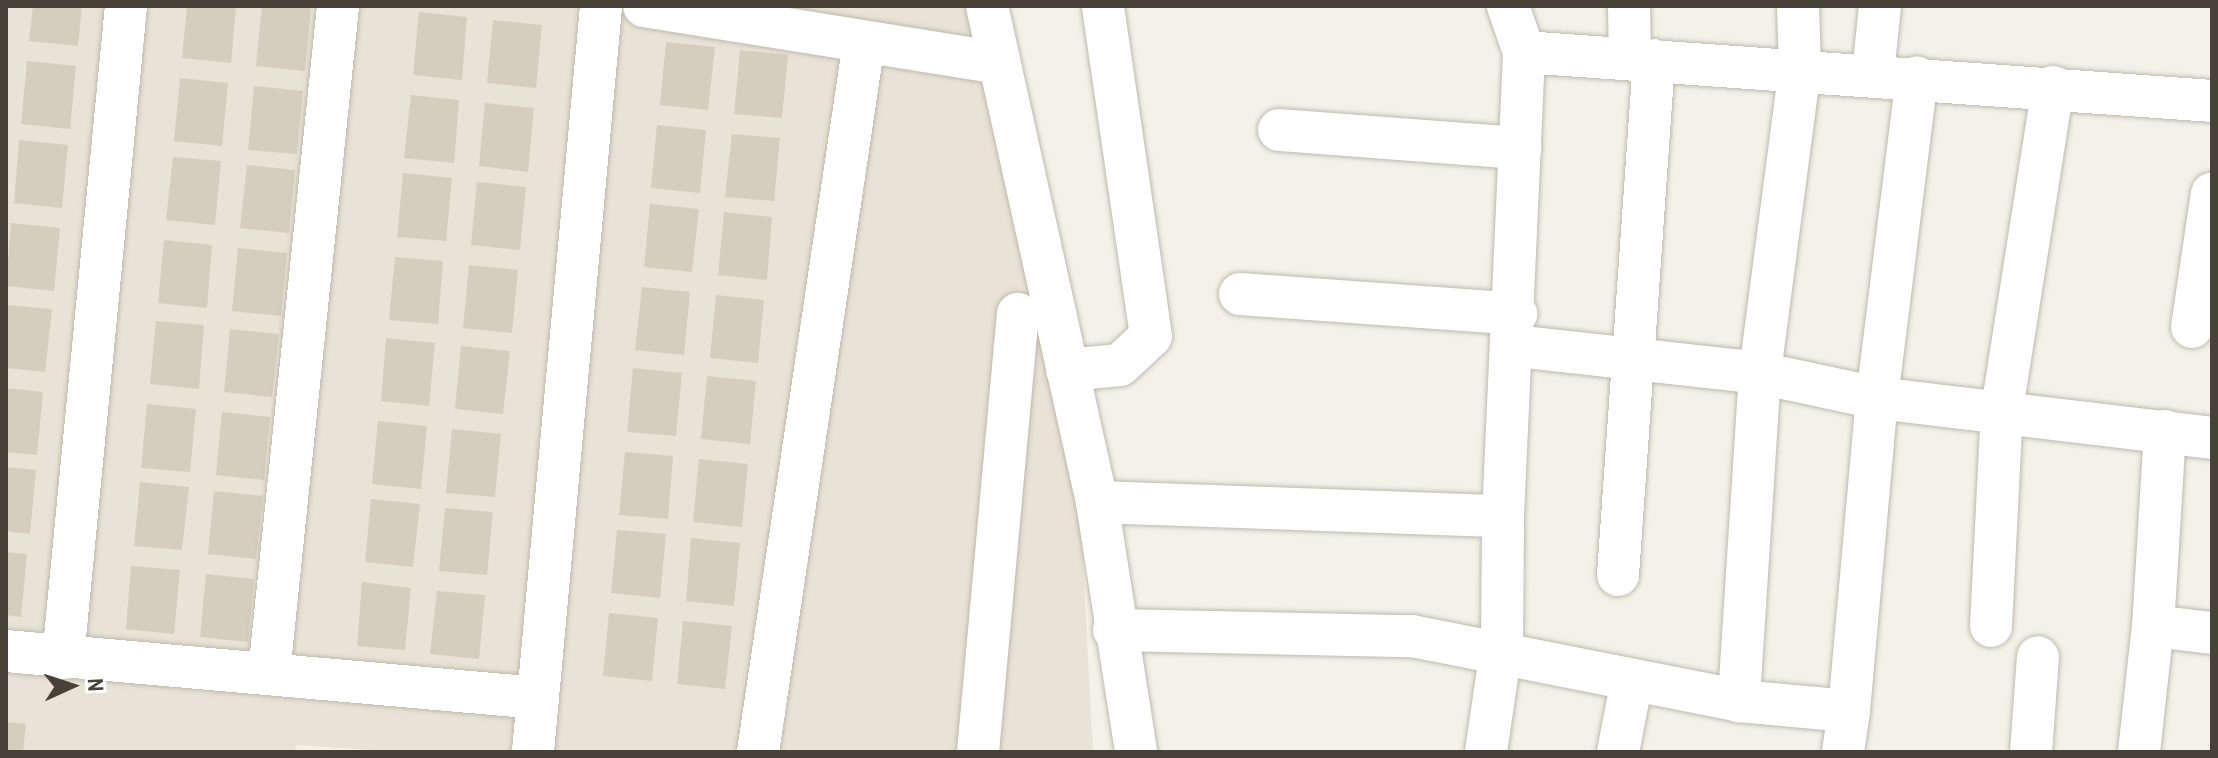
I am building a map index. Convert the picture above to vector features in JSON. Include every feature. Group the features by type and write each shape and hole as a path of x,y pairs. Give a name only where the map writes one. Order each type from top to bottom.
{"street":[{"path":"63,658 126,6"},
{"path":"269,673 338,6"},
{"path":"533,752 601,6"},
{"path":"644,6 987,61"},
{"path":"987,6 1097,502 1114,630 1136,752"},
{"path":"1067,370 1120,365 1151,336 1103,6"},
{"path":"1486,752 1500,653 1503,516 1515,330 1524,52 1508,6"},
{"path":"1618,575 1635,361 1642,59 1629,6"},
{"path":"1739,701 1760,373 1800,68 1798,6"},
{"path":"1873,73 1880,6"},
{"path":"758,752 864,42"},
{"path":"1524,52 1873,73 2212,101"},
{"path":"1843,752 1877,398 1917,77"},
{"path":"1991,626 2002,409 2053,87"},
{"path":"1279,130 1520,148"},
{"path":"2192,327 2212,193"},
{"path":"1240,294 1515,330 1635,361 1760,373 1877,398 2002,409 2212,438"},
{"path":"978,752 1018,314"},
{"path":"2139,752 2153,626 2165,431"},
{"path":"1097,502 1503,516"},
{"path":"2153,626 2212,633"},
{"path":"1114,630 1412,636 1739,701 1849,711"},
{"path":"6,651 538,698"},
{"path":"2031,752 2038,657"},
{"path":"1618,752 1632,680"}],"shaded area":[{"path":"6,6 973,6 1077,452 1093,752 403,752 296,745 294,752 6,752"}],"building":[{"path":"33,6 82,6 78,46 29,41"},
{"path":"187,6 236,6 231,63 182,58"},
{"path":"262,6 311,8 305,71 256,66"},
{"path":"419,12 467,17 462,80 413,75"},
{"path":"493,20 542,25 536,88 487,83"},
{"path":"666,42 715,47 708,110 660,105"},
{"path":"740,50 788,55 782,118 734,114"},
{"path":"27,61 76,66 70,129 21,124"},
{"path":"180,78 228,83 222,146 174,141"},
{"path":"254,86 303,91 297,154 248,150"},
{"path":"411,95 459,100 454,163 404,158"},
{"path":"485,103 534,108 528,172 479,166"},
{"path":"657,125 706,130 700,193 651,188"},
{"path":"732,134 780,138 774,201 725,197"},
{"path":"19,140 68,145 62,208 14,203"},
{"path":"173,157 221,161 215,225 166,220"},
{"path":"247,165 295,170 289,233 240,228"},
{"path":"403,173 452,178 446,241 397,237"},
{"path":"477,182 526,187 520,250 471,245"},
{"path":"650,204 699,209 692,272 644,267"},
{"path":"724,212 772,217 767,280 718,275"},
{"path":"11,223 60,228 54,291 6,286"},
{"path":"164,240 212,245 207,308 158,303"},
{"path":"238,248 287,253 281,316 232,311"},
{"path":"395,257 443,261 438,324 389,320"},
{"path":"469,265 518,270 512,333 463,328"},
{"path":"642,287 690,292 684,355 635,350"},
{"path":"716,295 764,300 758,363 710,358"},
{"path":"6,305 52,309 45,372 6,368"},
{"path":"156,321 204,325 199,389 150,384"},
{"path":"230,329 279,334 272,397 224,392"},
{"path":"386,338 435,343 429,406 381,401"},
{"path":"461,346 510,351 503,414 455,409"},
{"path":"633,368 682,373 676,436 627,432"},
{"path":"707,376 756,381 750,444 701,439"},
{"path":"6,388 43,392 37,455 6,452"},
{"path":"147,404 196,409 190,472 141,468"},
{"path":"222,412 270,417 264,480 216,475"},
{"path":"378,421 427,426 421,489 372,484"},
{"path":"452,429 501,434 495,497 446,493"},
{"path":"625,452 673,456 668,519 619,515"},
{"path":"699,459 748,464 742,527 693,522"},
{"path":"6,467 36,470 30,534 6,531"},
{"path":"140,482 189,487 182,550 134,546"},
{"path":"214,491 263,496 256,559 208,554"},
{"path":"371,499 420,504 413,567 365,562"},
{"path":"445,508 493,512 487,575 439,571"},
{"path":"617,530 666,534 660,598 611,593"},
{"path":"691,538 740,543 734,606 686,601"},
{"path":"6,552 27,554 21,617 6,615"},
{"path":"131,566 180,570 174,634 126,629"},
{"path":"206,574 254,579 248,642 200,637"},
{"path":"362,582 411,588 405,650 357,646"},
{"path":"437,591 485,595 479,659 430,654"},
{"path":"609,613 658,618 652,681 603,676"},
{"path":"683,621 732,626 725,689 677,684"},
{"path":"6,722 26,724 23,752 6,752"}]}
